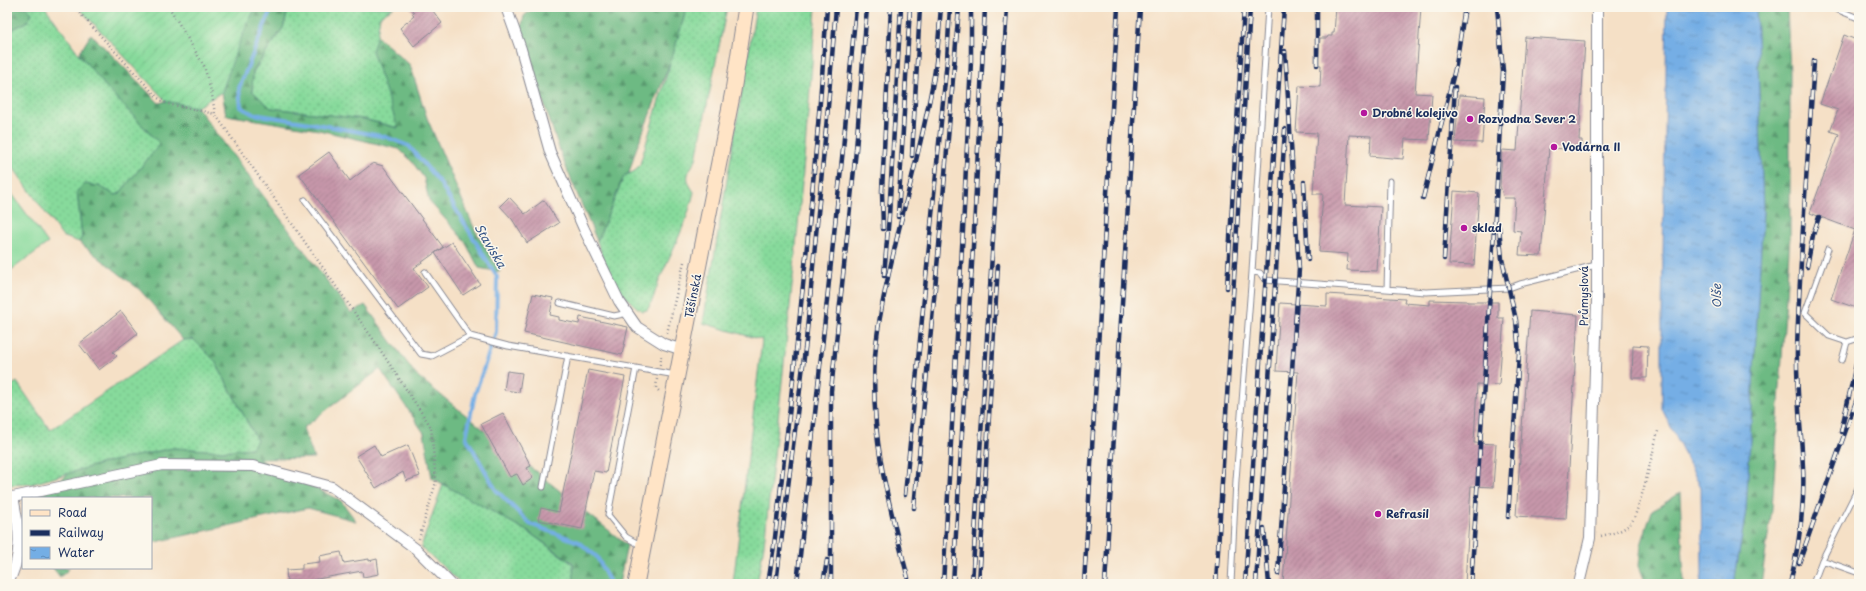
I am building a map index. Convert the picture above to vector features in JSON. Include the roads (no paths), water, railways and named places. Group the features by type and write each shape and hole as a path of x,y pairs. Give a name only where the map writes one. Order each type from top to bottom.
{"main road":[{"name":"Těšínská","path":"636,584 733,91 746,7"}],"street":[{"path":"506,7 521,50 550,152 587,235 619,301 637,327 664,344 683,350"},
{"name":"Průmyslová","path":"1579,584 1590,538 1596,265 1597,7"},
{"path":"7,584 20,550 18,517 10,497 162,465 253,466 332,487 416,549 451,584"}],"lane":[{"path":"1231,584 1236,480 1252,272 1268,7"},
{"path":"1831,7 1858,18"},
{"path":"1387,289 1390,181"},
{"path":"306,200 421,354 432,356 470,336 508,346 677,376"},
{"path":"1828,249 1805,312 1828,336 1847,342 1859,338"},
{"path":"1252,272 1260,273 1266,280 1426,292 1510,288 1520,284 1596,265"},
{"path":"425,272 470,336"},
{"path":"560,303 614,316 628,314"},
{"path":"1842,360 1847,342"},
{"path":"543,487 568,356"},
{"path":"636,368 608,515 626,537 643,546"},
{"path":"1813,584 1822,560 1859,486"},
{"path":"1822,560 1859,574"}],"water":[{"name":"Olše","path":"1667,7 1756,7 1763,211 1746,510 1734,584 1700,584 1702,574 1701,487 1662,409"}],"waterway":[{"name":"Staviska","path":"272,7 239,88 241,107 253,114 386,137 409,146 440,183 497,277 496,332 475,394 466,437 496,490 530,524 579,542 597,557 609,581 609,584"}],"railway":[{"path":"768,584 774,546 804,277 817,142 827,7"},
{"path":"776,584 806,341 836,7"},
{"path":"797,584 843,149 856,7"},
{"path":"831,584 831,391 856,150 867,7"},
{"path":"883,229 882,191 891,7"},
{"path":"884,276 889,216 901,7"},
{"path":"898,217 910,7"},
{"path":"912,156 920,7"},
{"path":"908,578 887,496 882,469 875,415 875,357 876,341 884,295 922,135 934,76 941,7"},
{"path":"905,495 947,60 950,7"},
{"path":"914,508 939,246 959,7"},
{"path":"943,584 963,230 971,61 971,7"},
{"path":"953,584 974,230 985,7"},
{"path":"972,584 1007,7"},
{"path":"1084,584 1118,7"},
{"path":"1105,584 1140,7"},
{"path":"1227,288 1244,7"},
{"path":"1216,584 1250,7"},
{"path":"1245,584 1284,7"},
{"path":"1317,7 1317,65"},
{"path":"1423,198 1456,65 1465,7"},
{"path":"1471,584 1503,71 1497,7"},
{"path":"1278,574 1299,269 1285,51"},
{"path":"1790,584 1799,541 1803,497 1803,467 1798,394 1797,349 1802,241 1814,61"},
{"path":"1444,259 1455,87"},
{"path":"1256,584 1285,129"},
{"path":"1304,182 1308,260"},
{"path":"1807,267 1813,235 1819,217"},
{"path":"1499,227 1502,259 1516,320 1519,354 1508,517"},
{"path":"979,584 998,265"},
{"path":"1841,432 1859,351"},
{"path":"1799,563 1859,393"},
{"path":"1264,528 1269,584"},
{"path":"823,584 827,560"}],"place":[{"name":"Drobné kolejivo","path":"1364,113"},
{"name":"Rozvodna Sever 2","path":"1470,119"},
{"name":"Vodárna II","path":"1554,147"},
{"name":"sklad","path":"1464,228"},
{"name":"Refrasil","path":"1378,514"}]}
